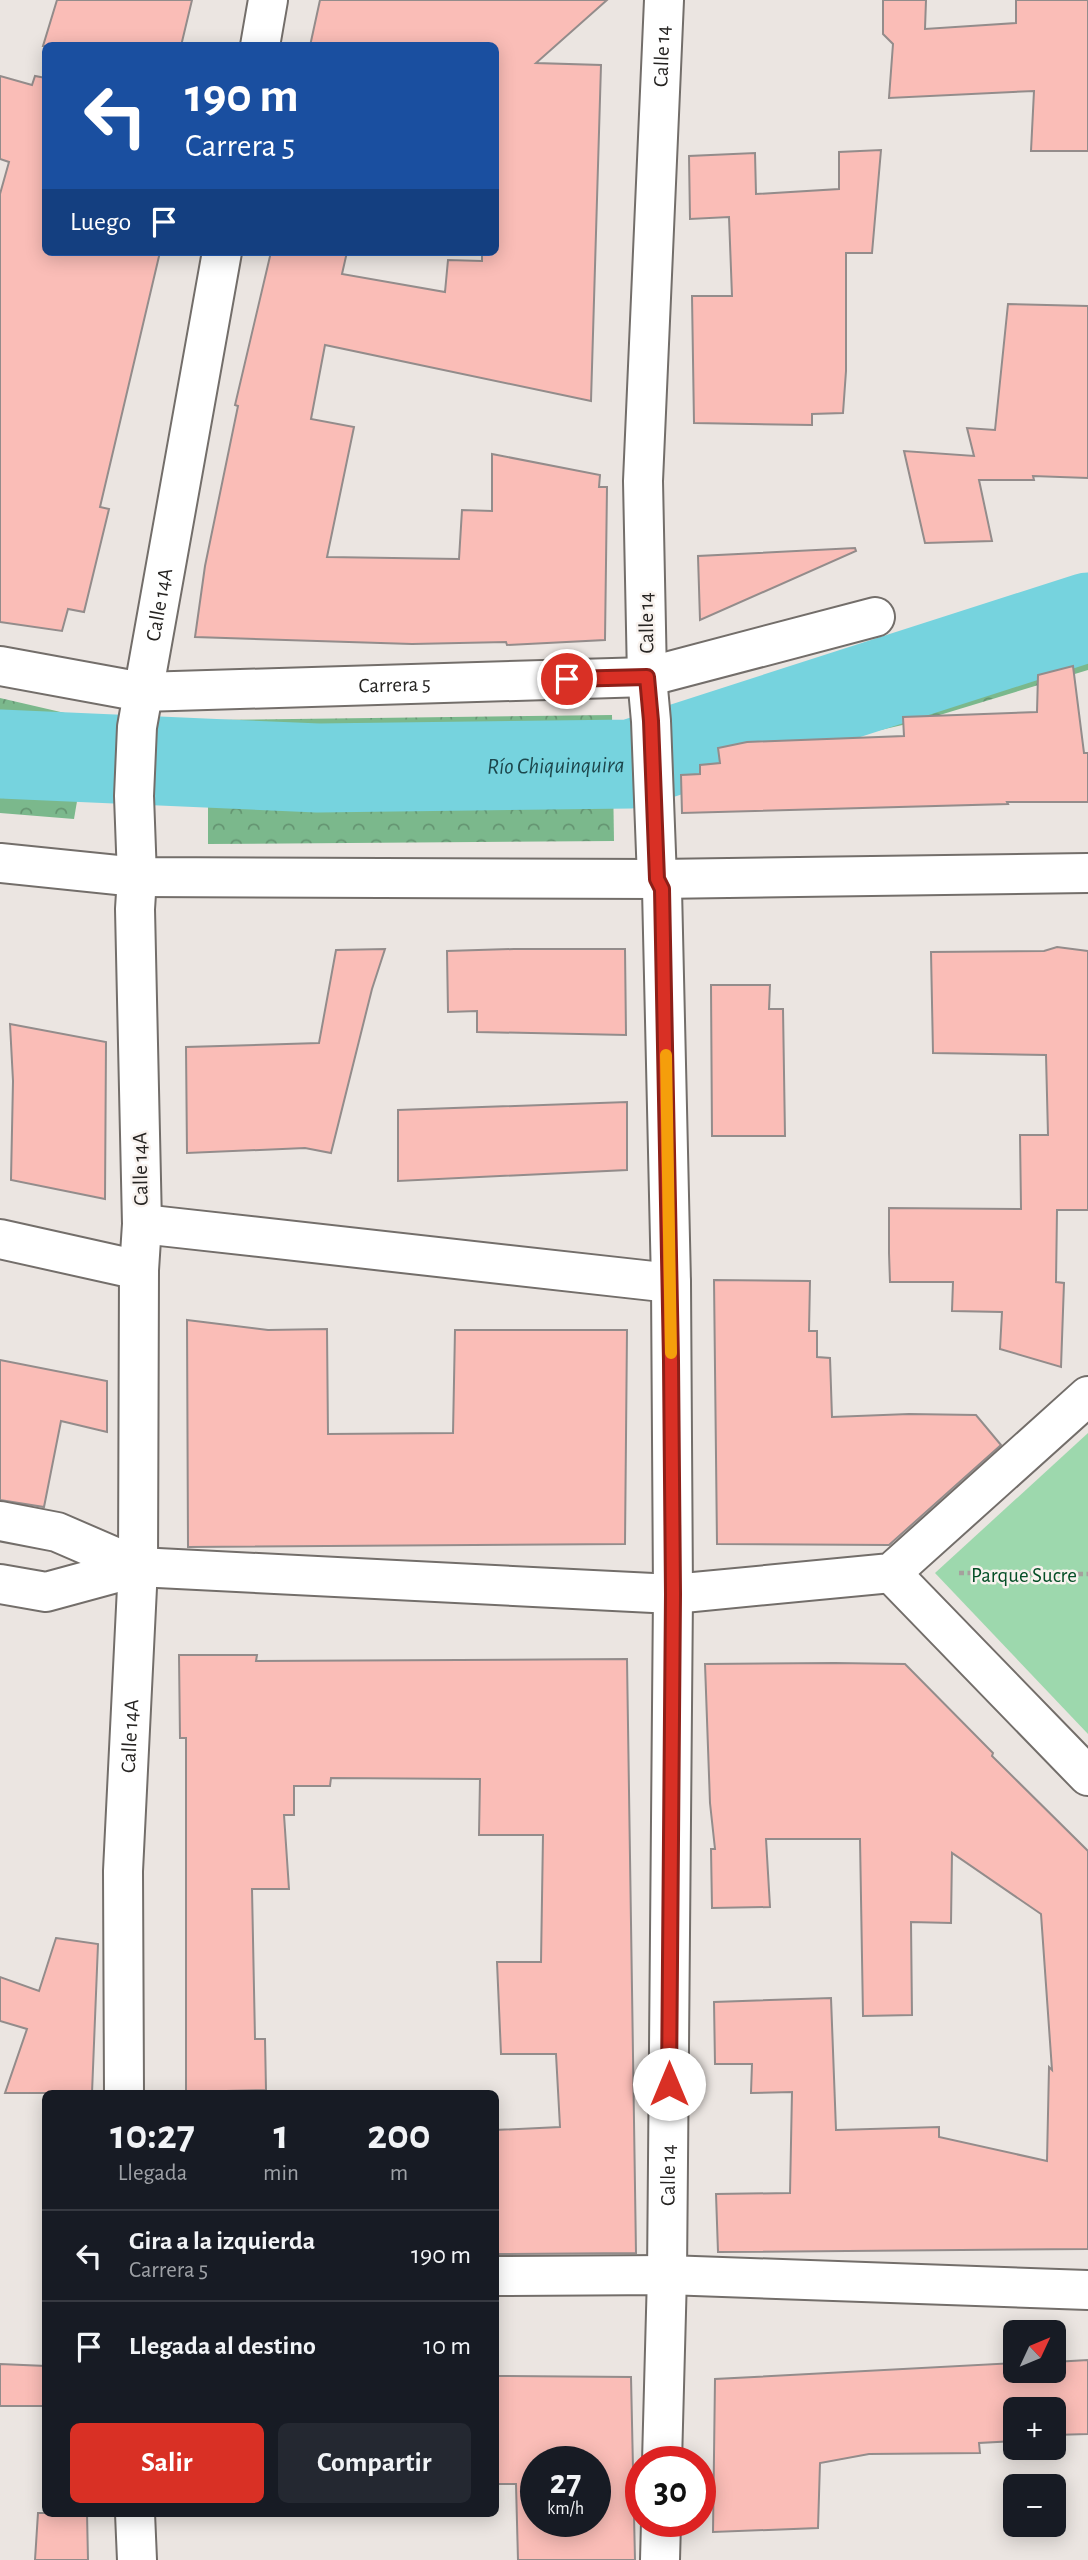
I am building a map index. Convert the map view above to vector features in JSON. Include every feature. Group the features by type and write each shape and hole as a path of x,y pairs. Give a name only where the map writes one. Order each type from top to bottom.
{"street":[{"path":"261,42 268,0"},
{"name":"Calle 14","path":"662,2446 667,2275 673,1594 671,1283 662,889 657,879 647,677 643,481 664,0"},
{"name":"Calle 14A","path":"124,2090 123,1871 138,1567 139,1270 142,1224 134,796 139,709 221,256"},
{"name":"Carrera 5","path":"0,666 139,709 647,677 875,617"},
{"path":"0,863 137,877 657,879 1088,873"},
{"path":"142,1224 671,1283"},
{"path":"0,1239 139,1270"},
{"path":"0,1584 46,1592 138,1567 673,1594 891,1573 1088,1396"},
{"path":"0,1521 57,1532 138,1567"},
{"path":"891,1573 1088,1776"},
{"path":"499,2276 667,2275 1088,2290"},
{"path":"135,2517 137,2560"},
{"path":"660,2560 661,2537"}],"path":[{"path":"891,1573 1088,1574"}],"green space":[{"path":"1088,573 1088,670 920,721 700,771 690,701"},
{"path":"0,698 91,719 74,819 0,813"},
{"path":"612,715 614,841 208,844 208,720"},
{"name":"Parque Sucre","path":"1088,1433 1088,1734 935,1573"}],"building":[{"path":"57,0 192,0 182,42 44,42"},
{"path":"320,0 607,0 536,63 601,65 591,401 325,345 311,419 354,427 327,557 459,559 462,510 492,511 492,454 600,475 599,487 607,487 605,640 507,645 506,642 412,644 195,637 205,566 238,406 235,405 270,256 346,256 342,274 445,292 448,260 482,261 482,256 499,256 499,42 311,42"},
{"path":"883,0 926,0 925,29 1016,23 1016,0 1088,0 1088,151 1031,151 1034,91 889,98 893,44 883,34"},
{"path":"0,76 32,85 35,76 42,77 42,256 159,256 100,507 109,509 84,612 68,609 62,631 0,622 0,194 9,162 0,159"},
{"path":"881,150 872,253 846,253 846,371 843,413 812,414 812,425 694,423 692,296 732,296 729,217 690,219 689,156 755,153 756,194 839,189 839,152"},
{"path":"1008,304 1088,306 1088,478 1033,476 1034,480 979,480 992,541 925,543 904,451 974,456 967,428 995,430"},
{"path":"855,548 856,551 700,620 698,556"},
{"path":"1073,666 1084,753 1088,753 1088,802 1007,802 1008,804 682,813 681,775 700,774 700,765 720,763 718,748 747,742 904,736 903,717 1037,712 1038,675"},
{"path":"1057,947 1088,951 1088,1210 1057,1210 1056,1282 1064,1283 1061,1367 1000,1349 1002,1312 952,1311 953,1282 890,1282 889,1253 889,1208 1021,1209 1020,1135 1048,1135 1046,1055 933,1053 931,952 1044,951"},
{"path":"385,949 372,989 331,1153 305,1148 187,1153 186,1047 319,1043 336,950"},
{"path":"625,949 626,1035 477,1032 477,1011 448,1012 447,951"},
{"path":"711,985 770,985 769,1009 783,1009 785,1136 712,1136"},
{"path":"10,1024 106,1042 105,1199 11,1180 13,1081"},
{"path":"627,1102 627,1170 398,1181 398,1110"},
{"path":"714,1280 810,1281 809,1331 817,1331 817,1357 830,1358 832,1417 976,1415 1001,1445 889,1545 717,1544"},
{"path":"187,1320 268,1330 327,1329 328,1434 453,1433 455,1330 627,1330 625,1544 188,1547"},
{"path":"0,1360 107,1381 107,1432 61,1421 44,1507 0,1500"},
{"path":"179,1655 257,1655 256,1661 627,1659 636,2253 499,2254 499,2130 560,2127 556,2054 501,2054 497,1962 541,1962 543,1835 479,1835 480,1779 331,1778 330,1786 294,1786 294,1815 284,1815 289,1889 252,1889 255,2039 265,2039 266,2090 186,2090 186,1738 180,1738"},
{"path":"705,1664 905,1664 993,1753 992,1756 1088,1851 1088,2249 718,2252 716,2194 790,2193 792,2092 751,2093 752,2064 715,2064 714,2002 831,1998 836,2130 939,2127 939,2137 1047,2161 1049,2067 1052,2070 1041,1914 952,1853 951,1923 911,1922 912,2015 863,2016 860,1839 766,1839 770,1907 712,1908 711,1849 715,1849 710,1803"},
{"path":"56,1938 98,1944 92,2090 5,2093 27,2029 0,2021 0,1977 39,1991"},
{"path":"1088,2360 1088,2434 1066,2435 1066,2397 1003,2397 1003,2442 979,2443 980,2453 869,2454 820,2463 818,2528 716,2532 715,2379 1003,2364 1003,2384 1066,2384 1066,2361"},
{"path":"0,2364 42,2366 42,2406 0,2406"},
{"path":"499,2376 631,2377 633,2446 625,2446 625,2537 634,2537 635,2560 518,2560 516,2484 499,2484"},
{"path":"38,2513 42,2513 42,2517 87,2517 88,2560 35,2560"}],"waterway":[{"name":"Río Chiquinquira","path":"0,754 318,768 631,764 1088,617"}],"slow traffic":[{"path":"666,1055 671,1353"}],"route":[{"path":"567,679 647,677 651,721 657,879 662,889 671,1283 673,1594 669,2084"}]}
